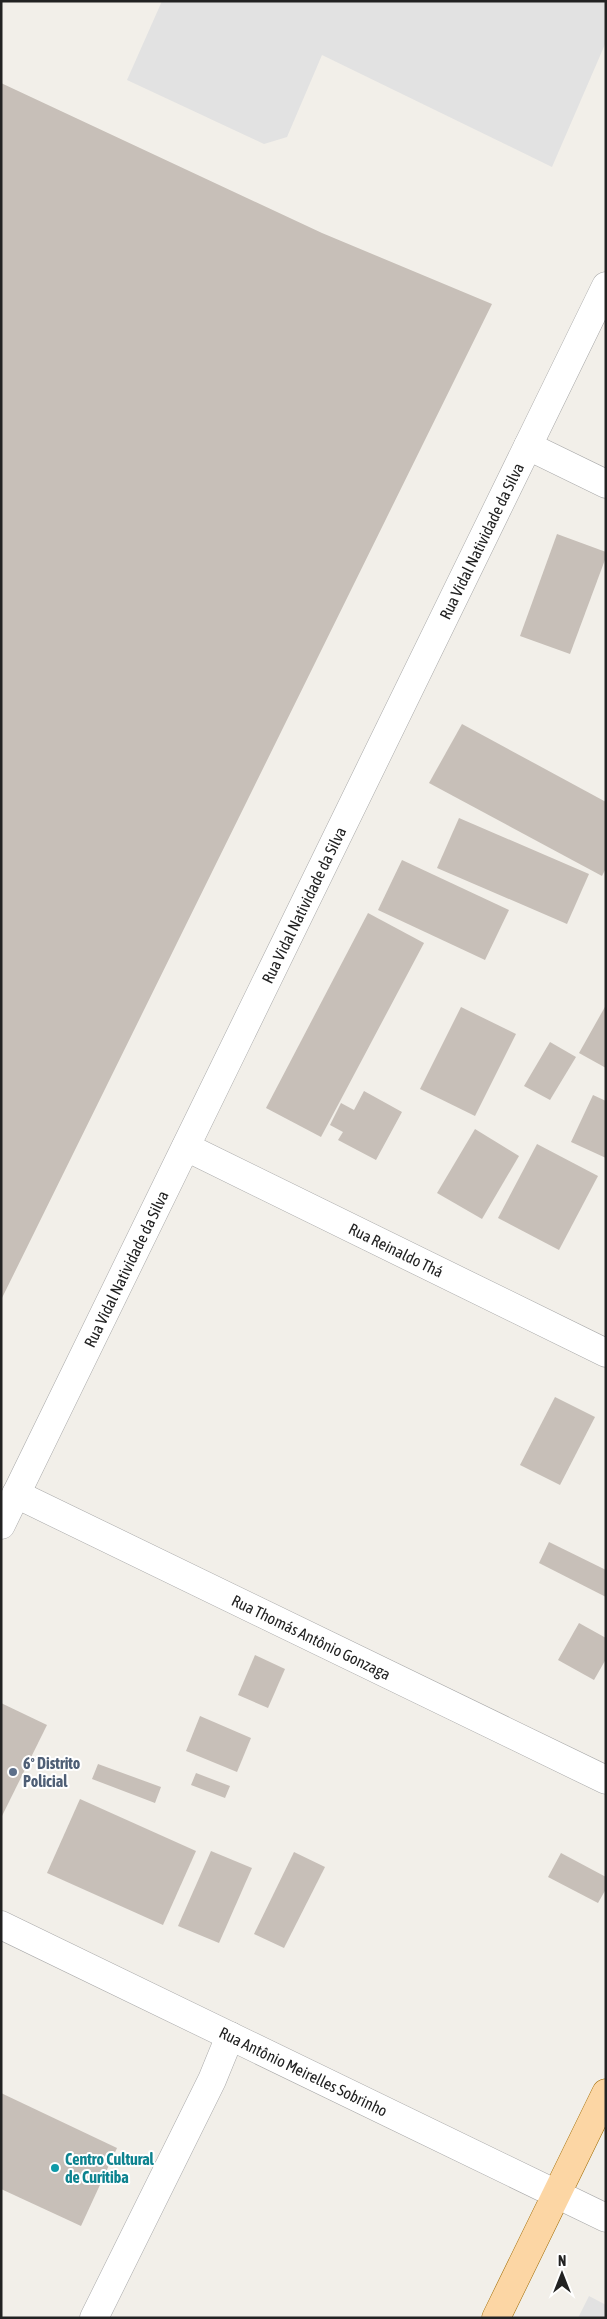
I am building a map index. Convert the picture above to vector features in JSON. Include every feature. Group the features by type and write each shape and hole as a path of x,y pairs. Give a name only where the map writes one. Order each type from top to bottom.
{"main road":[{"path":"496,2318 606,2093"}],"street":[{"name":"Rua Vidal Natividade da Silva","path":"1,1525 606,286"},
{"path":"528,446 606,484"},
{"name":"Rua Reinaldo Thá","path":"186,1147 605,1351"},
{"name":"Rua Thomás Antônio Gonzaga","path":"16,1494 606,1780"},
{"name":"Rua Antônio Meirelles Sobrinho","path":"1,1925 606,2218"},
{"path":"94,2318 212,2080 230,2036"}],"shaded area":[{"path":"162,1 606,1 606,42 552,167 322,55 287,137 264,144 127,80"},
{"path":"589,2296 606,2305 606,2318 578,2318"}],"building":[{"path":"1,83 322,233 492,304 1,1300"},
{"path":"557,534 606,552 606,557 570,654 520,636"},
{"path":"462,724 606,802 606,868 602,876 429,783"},
{"path":"459,818 589,874 567,924 437,868"},
{"path":"402,860 509,910 485,960 378,910"},
{"path":"368,913 424,943 321,1137 266,1108"},
{"path":"606,1005 606,1068 579,1053"},
{"path":"461,1007 516,1034 475,1116 420,1089"},
{"path":"550,1042 576,1057 550,1100 524,1086"},
{"path":"364,1091 402,1112 376,1160 338,1140 343,1132 330,1125 341,1103 354,1110"},
{"path":"593,1095 606,1101 606,1158 571,1142"},
{"path":"475,1129 519,1156 482,1219 437,1193"},
{"path":"537,1144 598,1176 559,1250 498,1218"},
{"path":"555,1397 595,1417 560,1485 520,1465"},
{"path":"549,1542 606,1570 606,1597 539,1563"},
{"path":"579,1623 606,1638 606,1659 594,1680 558,1660"},
{"path":"255,1655 285,1669 268,1708 238,1695"},
{"name":"6º Distrito Policial","path":"1,1703 47,1725 1,1818"},
{"path":"200,1716 251,1738 237,1772 186,1751"},
{"path":"98,1764 161,1787 155,1803 92,1779"},
{"path":"196,1773 230,1786 225,1798 191,1785"},
{"path":"80,1799 196,1851 163,1925 47,1873"},
{"path":"211,1851 252,1868 219,1943 178,1926"},
{"path":"294,1852 325,1867 284,1948 254,1934"},
{"path":"561,1853 606,1877 606,1889 598,1903 548,1877"},
{"name":"Centro Cultural de Curitiba","path":"1,2093 117,2148 81,2226 1,2189"}],"place":[{"name":"6º Distrito Policial","path":"13,1772"},
{"name":"Centro Cultural de Curitiba","path":"55,2168"}]}
